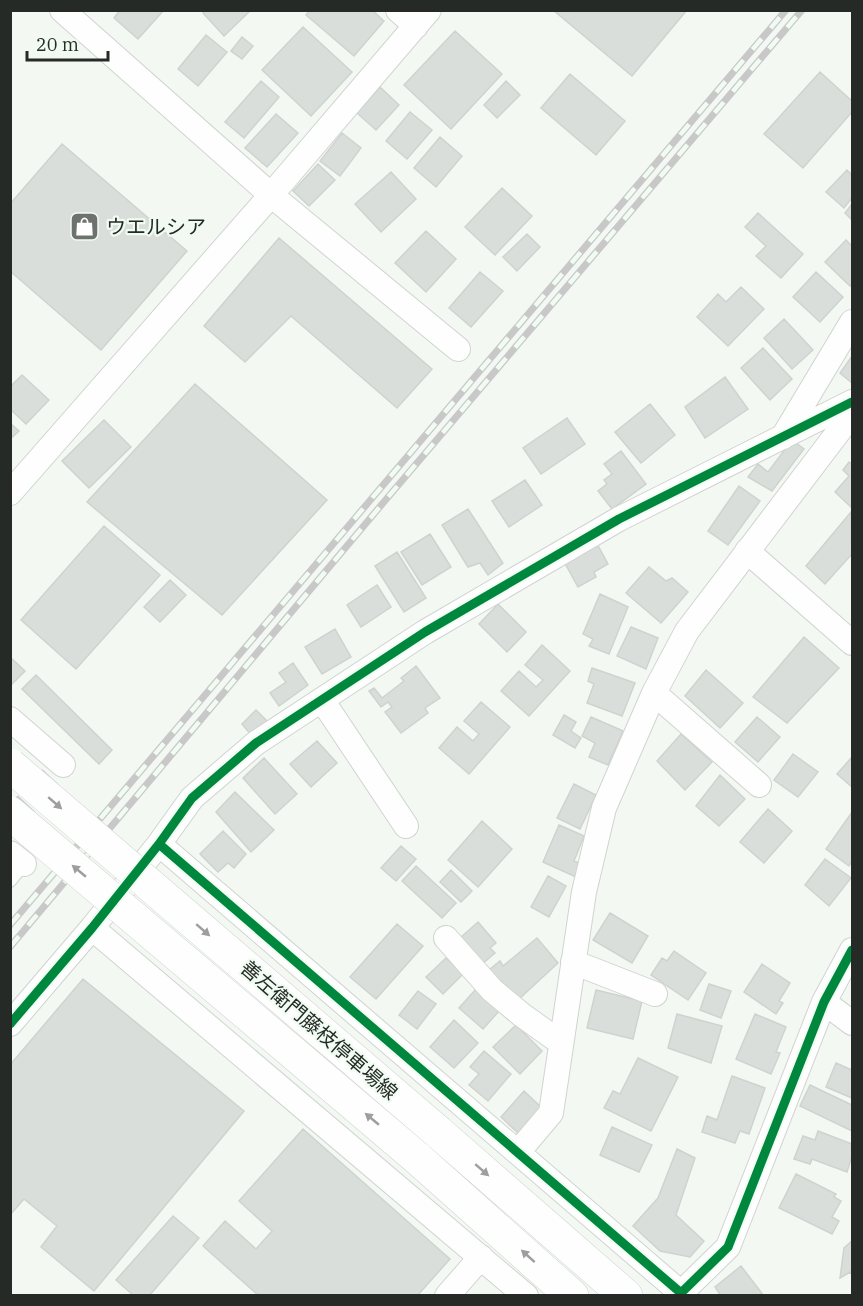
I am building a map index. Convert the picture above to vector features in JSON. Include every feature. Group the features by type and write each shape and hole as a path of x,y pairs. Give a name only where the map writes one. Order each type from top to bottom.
{"main road":[{"name":"善左衛門藤枝停車場線","path":"10,765 626,1296"},
{"name":"善左衛門藤枝停車場線","path":"10,813 416,1157 572,1296"}],"street":[{"path":"62,10 271,195 458,349"},
{"path":"10,493 271,195 414,16"},
{"path":"783,437 852,322"},
{"path":"10,1024 92,928 159,844 192,798 256,743 425,632 619,519 852,402"},
{"path":"518,1152 551,1113 584,892 604,808 654,693 687,631 852,414"},
{"path":"747,551 852,644"},
{"path":"654,693 759,785"},
{"path":"322,700 406,826"},
{"path":"10,719 63,765"},
{"path":"159,844 681,1293 728,1247 824,1002 852,950"},
{"path":"92,928 526,1296"},
{"path":"446,938 492,990 561,1043"},
{"path":"573,962 655,994"},
{"path":"824,1002 852,1023"},
{"path":"447,1296 481,1257"}],"building":[{"path":"120,10 164,10 138,39 114,18"},
{"path":"205,10 251,10 224,36 203,13"},
{"path":"310,10 372,10 384,21 354,56 306,15"},
{"path":"553,10 687,10 632,76"},
{"path":"303,27 352,72 311,116 262,70"},
{"path":"455,31 502,74 451,129 404,85"},
{"path":"206,35 227,52 198,86 178,69"},
{"path":"242,37 253,46 242,59 231,51"},
{"path":"820,72 852,101 852,112 803,168 764,134"},
{"path":"570,74 625,121 596,155 541,108"},
{"path":"261,81 279,97 244,138 225,122"},
{"path":"506,81 520,95 497,118 484,105"},
{"path":"380,87 399,105 376,130 357,113"},
{"path":"410,112 432,130 407,159 386,141"},
{"path":"276,114 298,133 267,167 245,148"},
{"path":"342,133 361,148 340,176 320,161"},
{"path":"440,137 462,156 436,187 414,168"},
{"name":"ウエルシア","path":"62,144 187,251 101,350 10,271 10,204"},
{"path":"318,164 335,180 309,206 293,191"},
{"path":"847,170 852,175 852,198 844,208 826,192"},
{"path":"391,172 416,199 381,232 355,204"},
{"path":"502,188 532,216 495,255 465,227"},
{"path":"852,204 852,220 845,213"},
{"path":"758,213 803,254 781,278 756,256 766,246 745,227"},
{"path":"426,231 456,259 426,292 395,263"},
{"path":"527,234 540,247 517,271 503,257"},
{"path":"279,238 432,369 397,408 291,316 245,362 204,326"},
{"path":"846,240 852,246 852,283 850,286 825,262"},
{"path":"480,272 503,291 471,327 449,308"},
{"path":"816,272 843,297 820,322 793,297"},
{"path":"741,287 764,309 728,346 697,317 718,294 726,302"},
{"path":"784,319 813,350 792,369 764,338"},
{"path":"763,348 792,379 770,400 741,368"},
{"path":"852,356 852,383 840,373"},
{"path":"22,375 49,400 26,424 10,409 10,387"},
{"path":"725,377 748,409 705,438 685,407"},
{"path":"195,384 327,500 222,615 87,502"},
{"path":"650,404 675,435 641,463 615,432"},
{"path":"567,418 585,444 541,474 523,448"},
{"path":"104,420 131,447 89,488 62,461"},
{"path":"10,423 19,431 10,439"},
{"path":"792,440 804,449 772,491 748,477 758,464 768,472"},
{"path":"621,451 646,484 612,509 598,491 607,484 604,480 612,474 604,464"},
{"path":"849,462 852,464 852,508 835,492 849,476 843,470"},
{"path":"525,480 542,505 509,527 492,501"},
{"path":"739,486 760,501 728,545 708,531"},
{"path":"468,509 503,563 488,575 480,563 468,567 442,525"},
{"path":"851,512 852,554 825,584 806,566"},
{"path":"104,526 160,575 76,669 21,620"},
{"path":"430,534 451,567 422,585 401,552"},
{"path":"595,540 608,564 594,572 596,577 578,587 562,558"},
{"path":"397,552 426,598 404,612 375,566"},
{"path":"649,567 666,581 672,578 688,592 661,623 626,593"},
{"path":"170,580 186,595 160,622 144,607"},
{"path":"377,585 391,607 361,627 347,605"},
{"path":"600,594 628,607 609,654 589,646 593,639 583,634"},
{"path":"498,604 526,632 507,652 479,624"},
{"path":"631,627 658,638 646,669 617,656"},
{"path":"335,629 351,657 322,674 305,647"},
{"path":"804,637 839,668 787,723 753,697"},
{"path":"542,645 570,671 529,716 501,691 519,671 536,687 543,680 525,665"},
{"path":"10,657 25,671 10,686"},
{"path":"293,663 308,685 279,706 270,693 286,682 279,673"},
{"path":"416,666 440,698 425,708 428,713 401,733 385,712 392,707 388,702 381,707 369,691 374,688 382,698 404,681 401,678"},
{"path":"592,668 635,683 622,716 587,703 594,684 588,681"},
{"path":"706,670 743,703 720,728 685,696"},
{"path":"36,675 112,750 99,764 22,689"},
{"path":"481,702 510,727 469,774 439,748 457,727 473,741 479,734 464,721"},
{"path":"256,710 267,721 252,736 242,724"},
{"path":"564,715 576,722 571,731 581,738 575,748 553,735"},
{"path":"591,717 623,731 608,765 589,757 595,743 582,736"},
{"path":"757,717 780,737 758,762 735,742"},
{"path":"681,734 712,762 685,790 657,761"},
{"path":"317,741 337,763 311,787 290,764"},
{"path":"793,754 818,772 798,797 774,780"},
{"path":"852,757 852,787 837,774"},
{"path":"264,758 297,794 275,814 243,778"},
{"path":"720,775 745,799 719,826 696,806"},
{"path":"574,784 596,795 580,829 557,818"},
{"path":"235,792 274,830 251,852 216,812"},
{"path":"768,809 792,831 764,863 740,842"},
{"path":"852,812 852,861 849,866 826,849"},
{"path":"482,821 512,849 478,887 448,860"},
{"path":"559,825 584,836 574,861 581,864 576,877 543,862"},
{"path":"223,831 246,854 234,868 228,863 218,872 200,854"},
{"path":"401,846 416,859 396,881 381,868"},
{"path":"825,859 851,878 829,906 805,885"},
{"path":"416,866 456,903 442,918 402,881"},
{"path":"451,870 472,891 461,902 440,882"},
{"path":"548,876 566,886 549,917 531,907"},
{"path":"610,913 648,936 632,963 593,940"},
{"path":"478,922 496,943 490,948 495,953 481,965 459,939"},
{"path":"397,924 423,946 376,999 350,977"},
{"path":"537,938 558,963 518,1000 489,970 500,961 503,966"},
{"path":"674,951 706,973 688,1000 651,975 662,958 667,961"},
{"path":"446,958 463,974 443,994 426,977"},
{"path":"762,964 790,983 779,1001 783,1003 776,1014 744,992"},
{"path":"83,979 244,1111 94,1291 41,1247 57,1226 24,1199 10,1215 10,1065"},
{"path":"709,984 731,991 721,1018 700,1010"},
{"path":"476,989 500,1010 483,1029 459,1008"},
{"path":"596,990 642,1001 633,1039 587,1028"},
{"path":"418,991 436,1004 417,1029 399,1015"},
{"path":"677,1014 722,1026 711,1063 668,1048"},
{"path":"755,1014 786,1027 776,1052 780,1053 771,1074 736,1059"},
{"path":"454,1020 478,1043 454,1068 430,1047"},
{"path":"516,1025 542,1051 520,1074 493,1047"},
{"path":"484,1051 511,1074 488,1101 469,1085 479,1074 470,1067"},
{"path":"638,1058 678,1077 651,1131 604,1108 613,1091 620,1094"},
{"path":"836,1063 852,1070 852,1098 826,1087"},
{"path":"732,1076 765,1088 749,1134 740,1131 735,1143 702,1132 707,1116 717,1120"},
{"path":"810,1085 852,1105 852,1131 800,1106"},
{"path":"524,1091 542,1108 519,1134 501,1117"},
{"path":"612,1127 652,1145 639,1172 600,1155"},
{"path":"303,1129 450,1259 417,1296 259,1296 203,1246 225,1221 256,1249 272,1231 239,1201"},
{"path":"818,1131 852,1144 852,1156 847,1172 812,1159 810,1164 794,1159 803,1136 815,1140"},
{"path":"677,1149 695,1158 676,1215 704,1241 690,1257 660,1251 633,1226 658,1198"},
{"path":"796,1174 836,1194 834,1197 841,1201 832,1217 839,1221 832,1234 779,1208"},
{"path":"173,1216 199,1238 149,1296 134,1296 116,1280"},
{"path":"852,1241 852,1275 850,1272 840,1278 844,1248"},
{"path":"741,1266 764,1296 721,1296 715,1287"}],"tunnel":[{"path":"10,821 63,765"}],"railway":[{"path":"10,925 786,10"},
{"path":"10,947 802,10"}],"cycle path":[{"path":"10,1024 92,928 159,844 192,798 256,743 425,632 619,519 852,402"},
{"path":"159,844 681,1293 728,1247 824,1002 852,950"}],"place":[{"name":"ウエルシア","path":"85,227"}]}
